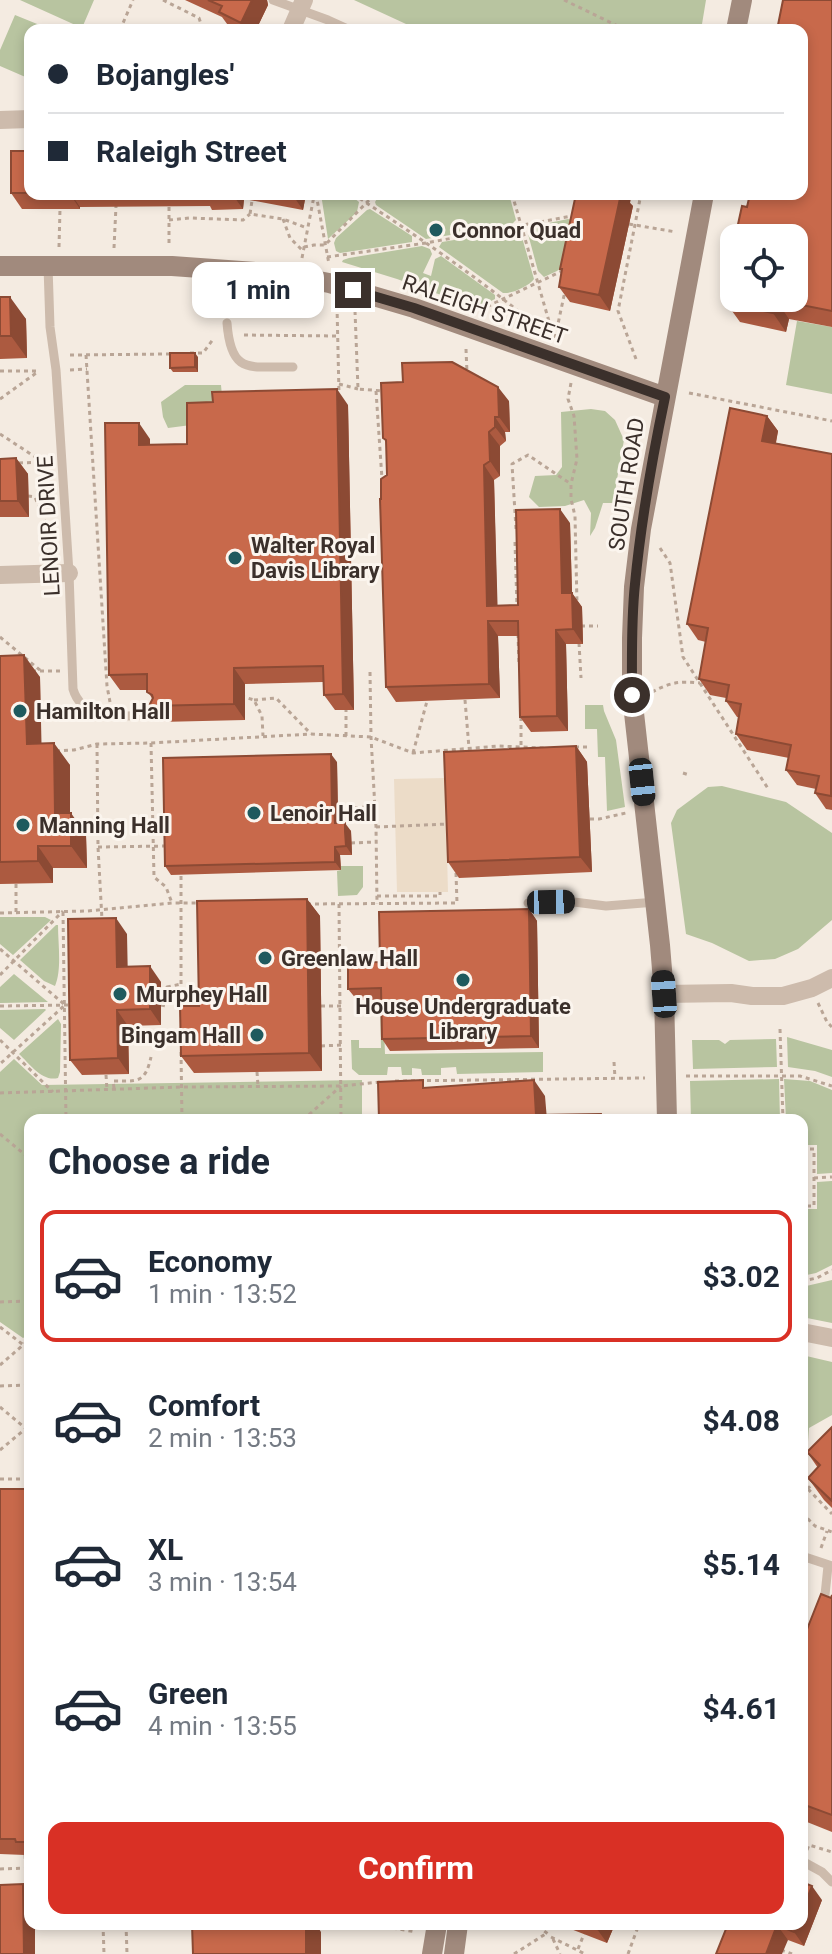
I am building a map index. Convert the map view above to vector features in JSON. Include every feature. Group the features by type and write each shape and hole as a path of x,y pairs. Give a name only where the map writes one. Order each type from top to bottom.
{"main road":[{"path":"737,24 742,0"},
{"name":"SOUTH ROAD","path":"667,1114 664,994 632,695 634,587 641,529 703,200"},
{"name":"RALEIGH STREET","path":"0,266 53,258 229,269 283,274 329,283 414,308 665,397"},
{"path":"432,1954 436,1930"},
{"path":"454,1954 457,1930"}],"street":[{"path":"294,24 302,5"},
{"path":"0,120 24,119"},
{"path":"0,575 69,573"},
{"path":"664,994 783,996 812,988 832,978"},
{"path":"808,1333 832,1338"}],"lane":[{"path":"273,0 302,5 338,24"},
{"name":"LENOIR DRIVE","path":"53,258 50,327 56,370 69,573 73,689 76,698 89,710 105,714 157,715"},
{"path":"227,323 232,353 243,364 293,367"},
{"path":"528,903 574,902 606,906 656,902"},
{"path":"808,1558 830,1566 817,1619"},
{"path":"808,1864 832,1882"}],"path":[{"path":"123,24 133,0"},
{"path":"163,0 199,18 201,24"},
{"path":"564,0 614,24"},
{"path":"169,220 243,220 250,214 252,200"},
{"path":"302,258 314,200"},
{"path":"316,200 329,264"},
{"path":"361,200 504,299 555,342"},
{"path":"303,249 325,245 370,200"},
{"path":"514,200 555,342"},
{"path":"636,359 618,311 632,225 639,200"},
{"path":"114,248 116,206"},
{"path":"169,207 169,247"},
{"path":"53,258 60,209"},
{"path":"250,214 283,219 307,228"},
{"path":"327,257 426,243 580,214"},
{"path":"283,219 290,238 303,249"},
{"path":"632,225 676,232"},
{"path":"477,312 570,266 567,279"},
{"path":"618,275 624,276"},
{"path":"555,342 565,292"},
{"path":"337,302 339,400"},
{"path":"355,307 358,389"},
{"path":"189,353 203,353 217,334 337,336"},
{"path":"466,345 467,381"},
{"path":"66,355 174,353"},
{"path":"86,355 107,686"},
{"path":"64,370 87,369"},
{"path":"0,371 40,371 0,399"},
{"path":"571,383 568,399 574,416 577,459 571,499 575,516 578,611"},
{"path":"338,384 358,389 391,390"},
{"path":"376,391 382,482"},
{"path":"689,393 832,421"},
{"path":"0,434 43,462 14,463"},
{"path":"517,533 512,464 528,455 571,484"},
{"path":"28,496 35,497 47,526"},
{"path":"515,542 517,616"},
{"path":"660,548 670,563 683,657 769,790"},
{"path":"574,626 598,626"},
{"path":"518,633 520,677"},
{"path":"0,637 41,671"},
{"path":"579,639 581,678"},
{"path":"28,671 72,671"},
{"path":"370,672 377,904"},
{"path":"652,692 674,682 700,683"},
{"path":"237,695 254,700 276,698 311,734"},
{"path":"254,700 262,716 263,736"},
{"path":"465,700 471,757"},
{"path":"413,753 427,701"},
{"path":"521,707 521,746"},
{"path":"346,710 346,736"},
{"path":"53,751 97,744 311,734 371,737 413,753 469,748 552,747"},
{"path":"151,743 154,877 166,887 172,903"},
{"path":"97,744 102,923"},
{"path":"567,747 589,747"},
{"path":"582,755 584,747"},
{"path":"683,773 689,775"},
{"path":"338,808 375,807"},
{"path":"590,819 626,813"},
{"path":"376,827 454,823"},
{"path":"351,843 376,842"},
{"path":"98,847 171,847"},
{"path":"294,904 457,903 456,871"},
{"path":"181,874 181,1011"},
{"path":"16,884 16,912"},
{"path":"377,896 440,896 440,892"},
{"path":"0,913 209,903"},
{"path":"339,904 341,1114"},
{"path":"0,975 63,911"},
{"path":"63,911 66,1114"},
{"path":"0,949 65,1005"},
{"path":"161,1005 166,1006 167,987 181,984"},
{"path":"812,988 832,1027"},
{"path":"0,1064 65,1005"},
{"path":"0,1006 78,1005"},
{"path":"311,1005 341,1006"},
{"path":"65,1021 74,1020"},
{"path":"780,1029 783,1114"},
{"path":"0,1040 53,1092"},
{"path":"321,1046 341,1045"},
{"path":"181,1050 182,1114"},
{"path":"114,1090 113,1081 132,1081 144,1077 151,1057"},
{"path":"614,1062 615,1078"},
{"path":"257,1072 258,1086"},
{"path":"106,1075 107,1090"},
{"path":"686,1076 782,1075 813,1078 832,1086"},
{"path":"0,1093 341,1086 412,1080 645,1078"},
{"path":"310,1114 341,1086"},
{"path":"0,1134 24,1154"},
{"path":"808,1149 814,1149 814,1206 808,1206"},
{"path":"814,1178 832,1177"},
{"path":"808,1280 832,1270"},
{"path":"0,1302 24,1301"},
{"path":"0,1327 23,1345 0,1365"},
{"path":"0,1386 24,1385"},
{"path":"0,1407 24,1424"},
{"path":"0,1450 24,1432"},
{"path":"0,1479 24,1479"},
{"path":"816,1481 808,1489 832,1514"},
{"path":"808,1519 815,1526 830,1532 821,1548"},
{"path":"0,1869 24,1868"},
{"path":"103,1930 104,1954"},
{"path":"126,1930 127,1954"},
{"path":"403,1930 414,1932"},
{"path":"543,1930 551,1937 560,1954"},
{"path":"628,1954 637,1930"},
{"path":"514,1954 547,1933"},
{"path":"577,1950 584,1934"},
{"path":"551,1937 585,1954"},
{"path":"779,1949 792,1954"}],"green space":[{"path":"20,0 94,0 84,24 73,24"},
{"path":"354,0 706,0 702,24 406,24"},
{"path":"15,15 37,24 24,24 24,76 0,66 0,50"},
{"path":"322,200 356,200 359,202 357,212 328,239"},
{"path":"511,200 516,220 511,225 426,239 375,202"},
{"path":"370,209 412,236 412,242 340,253 336,251 336,238"},
{"path":"572,220 565,264 544,277 538,271 528,234 534,226"},
{"path":"514,230 521,234 534,279 511,292 503,293 439,247 442,242"},
{"path":"422,246 430,249 432,254 423,273 431,276 435,259 441,256 495,295 495,299 477,308 342,262 349,258"},
{"path":"797,321 832,327 832,394 786,385"},
{"path":"185,385 221,385 223,407 191,425 168,428 161,402"},
{"path":"605,411 615,420 624,440 615,503 603,503 590,536 591,513 584,500 565,506 539,507 529,497 535,476 556,475 562,467 561,412"},
{"path":"585,705 603,705 616,740 625,807 607,811 605,757 598,757 597,729 585,729"},
{"path":"722,786 786,802 832,833 832,920 798,949 775,959 749,961 686,934 671,823 677,810 708,787"},
{"path":"341,866 363,866 363,887 357,895 338,896 337,871 341,870"},
{"path":"0,917 45,917 51,920 13,955 0,944"},
{"path":"56,925 59,965 55,986 44,981 20,960"},
{"path":"14,974 48,1002 0,1003 0,987"},
{"path":"380,1000 383,1000 385,1054 543,1052 543,1072 457,1074 456,1067 441,1068 441,1075 422,1075 421,1069 412,1068 412,1075 402,1075 401,1067 388,1067 387,1075 359,1075 352,1069 351,1040 359,1040 359,1048 381,1048"},
{"path":"0,1010 46,1010 14,1040 0,1028"},
{"path":"58,1019 61,1024 60,1072 58,1078 52,1079 37,1071 19,1054"},
{"path":"787,1037 832,1050 832,1077 788,1067"},
{"path":"776,1039 777,1067 693,1069 692,1040 719,1040 725,1044 730,1040"},
{"path":"14,1059 42,1085 362,1080 362,1114 24,1114 23,1338 0,1322 0,1072"},
{"path":"779,1079 780,1114 691,1114 690,1081"},
{"path":"784,1079 810,1081 832,1090 832,1173 817,1174 817,1145 808,1145 808,1114 786,1114"},
{"path":"832,1181 832,1265 808,1275 808,1209 817,1209 817,1182"},
{"path":"832,1280 832,1323 808,1318 808,1286"},
{"path":"808,1356 832,1362 832,1415 809,1428 808,1442"}],"shaded area":[{"path":"445,778 448,892 397,892 394,779"}],"building":[{"path":"208,0 252,0 241,23 219,12 222,6"},
{"path":"783,0 832,0 832,311 808,306 808,224 738,224 742,206 747,207 749,200 808,200 808,24 778,24"},
{"path":"11,151 24,151 24,193 11,193"},
{"path":"575,200 620,200 599,295 559,287"},
{"path":"0,297 10,297 11,336 0,336"},
{"path":"170,353 195,353 195,367 170,368"},
{"path":"452,362 498,387 499,417 495,417 495,427 489,432 490,461 484,465 487,606 518,605 516,510 560,509 562,593 572,593 573,629 556,630 557,716 520,717 518,621 488,621 489,684 386,687 380,499 381,479 387,475 381,383 403,382 402,363"},
{"name":"Walter Royal Davis Library","path":"337,389 343,694 324,695 323,666 234,668 234,704 149,706 153,698 147,692 147,674 109,675 105,423 139,423 139,445 187,444 187,403 213,402 212,392"},
{"path":"730,408 767,416 762,441 832,454 831,796 815,793 819,776 786,770 791,745 736,734 741,704 726,701 729,685 699,679 708,628 687,624"},
{"path":"16,458 18,501 0,501 0,459"},
{"path":"24,655 27,744 54,743 55,813 71,813 71,846 38,846 38,861 0,862 0,656"},
{"path":"576,746 580,857 448,862 444,752"},
{"name":"Lenoir Hall","path":"331,754 332,810 335,823 345,823 346,846 335,847 335,862 165,866 163,758"},
{"path":"307,899 309,1053 181,1056 180,1006 199,1006 197,901"},
{"name":"House Undergraduate Library","path":"529,909 531,1036 382,1039 381,988 348,989 348,963 380,962 379,912"},
{"name":"Murphey Hall","path":"116,918 117,967 150,966 150,1009 117,1010 118,1058 70,1060 68,919"},
{"path":"423,1080 423,1088 534,1080 536,1114 379,1114 378,1082"},
{"path":"832,1427 832,1501 808,1478 820,1465 808,1451"},
{"path":"0,1489 24,1489 24,1842 0,1839"},
{"path":"821,1594 831,1598 832,1595 832,1815 808,1806 808,1627"},
{"path":"23,1884 24,1954 0,1954 0,1885"},
{"path":"192,1930 306,1930 306,1954 193,1954"},
{"path":"726,1930 775,1930 766,1954 716,1954"}],"place":[{"name":"Connor Quad","path":"436,230"},
{"name":"Walter Royal Davis Library","path":"235,558"},
{"name":"Hamilton Hall","path":"20,711"},
{"name":"Lenoir Hall","path":"254,813"},
{"name":"Manning Hall","path":"23,825"},
{"name":"Greenlaw Hall","path":"265,958"},
{"name":"House Undergraduate Library","path":"463,980"},
{"name":"Murphey Hall","path":"120,994"},
{"name":"Bingam Hall","path":"257,1035"}],"route":[{"path":"353,290 414,308 665,397 641,529 634,587 632,695"}]}
